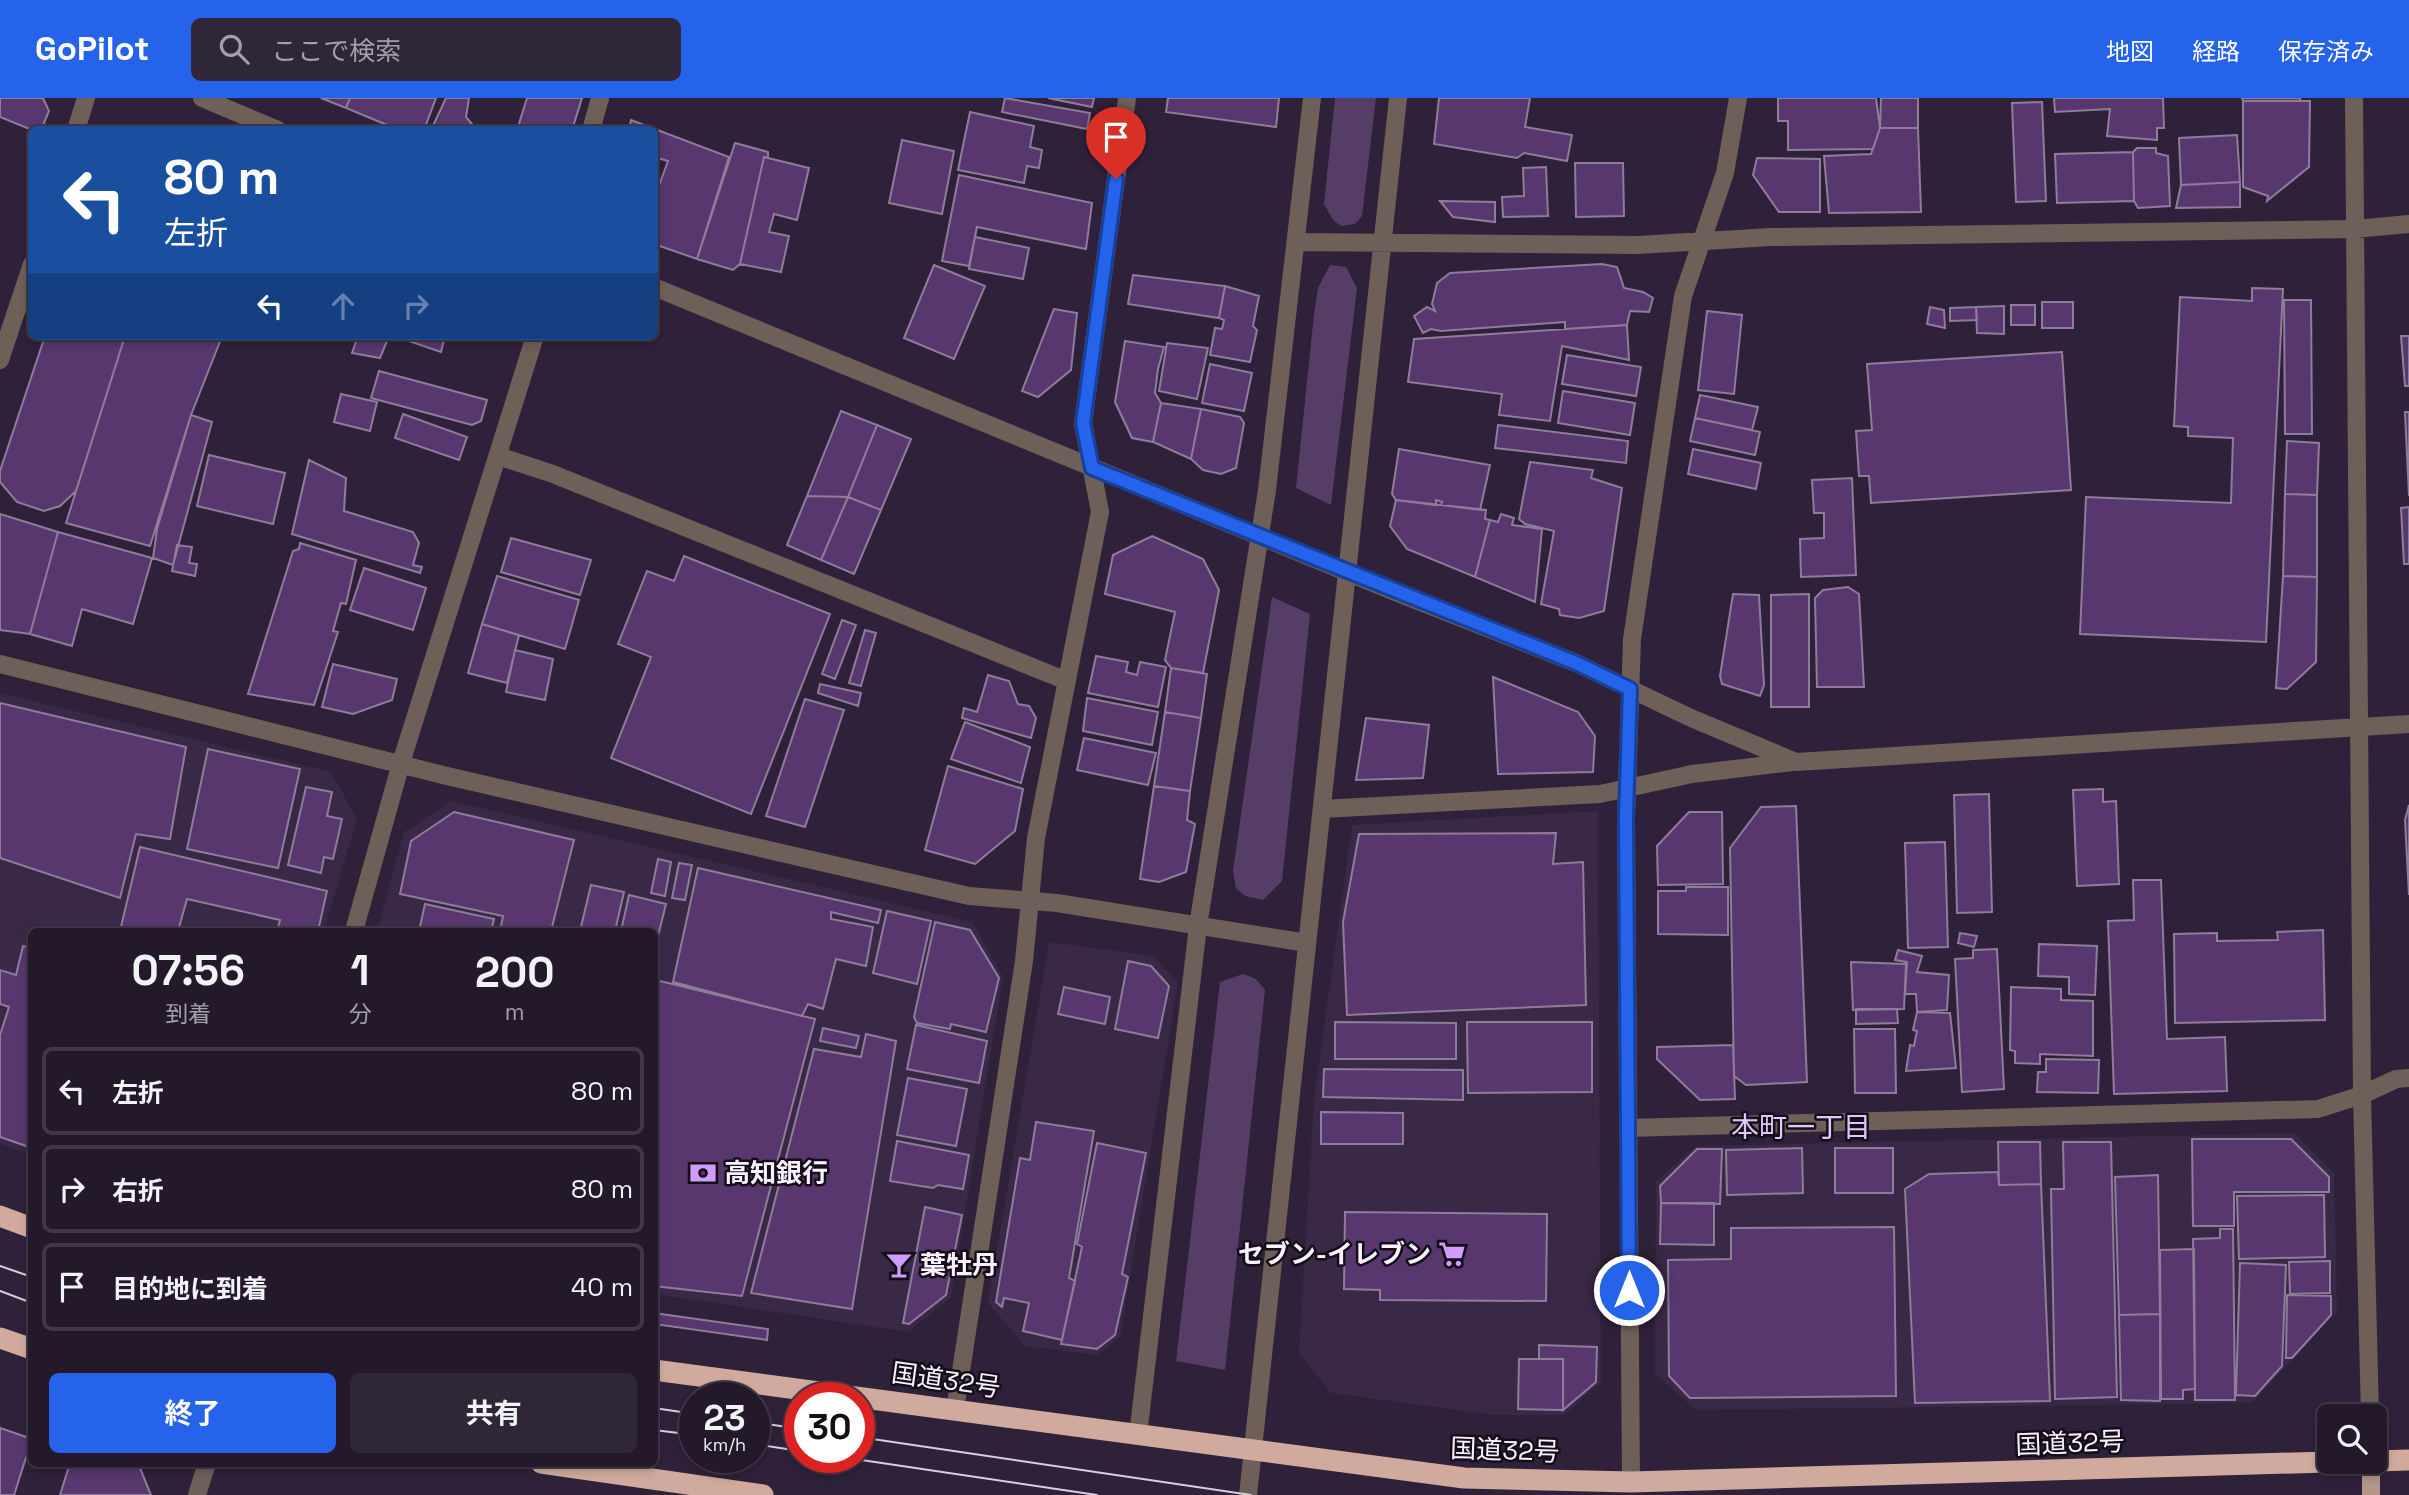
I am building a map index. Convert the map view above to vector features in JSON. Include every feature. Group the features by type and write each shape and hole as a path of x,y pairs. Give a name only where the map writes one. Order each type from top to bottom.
{"highway":[{"path":"0,1216 28,1226"},
{"path":"0,1338 28,1348"},
{"name":"国道32号","path":"658,1371 1253,1450 1464,1487 2317,1462"},
{"path":"2387,1461 2409,1460"},
{"path":"569,1467 763,1495"}],"main road":[{"path":"2371,1495 2372,1474"}],"street":[{"path":"77,126 86,98"},
{"path":"202,98 268,126"},
{"path":"592,126 600,98"},
{"path":"955,1410 1030,902 1036,838 1100,512 1083,423 1127,98"},
{"path":"1138,1435 1198,926 1260,536 1298,242 1312,98"},
{"path":"1248,1495 1398,98"},
{"path":"1631,1482 1626,788 1632,639 1683,296 1725,173 1738,98"},
{"path":"2354,98 2362,1095 2370,1404"},
{"path":"1298,242 1638,244 1702,240 2355,229 2409,224"},
{"path":"0,360 28,276"},
{"path":"658,289 1347,572 1576,663 1796,762"},
{"path":"355,928 401,762 534,340"},
{"path":"498,456 553,474 1067,681"},
{"path":"0,664 969,896 1030,902 1307,943"},
{"path":"1322,809 1600,794 1692,774 1796,762 2409,724"},
{"path":"1628,1128 2318,1108 2362,1095 2396,1079 2409,1078"},
{"path":"197,1495 206,1467"}],"shaded area":[{"path":"1335,98 1376,98 1362,216 1355,224 1341,226 1333,220 1324,204"},
{"path":"1330,265 1346,267 1357,288 1331,505 1296,488 1314,314 1318,288"},
{"path":"1272,597 1310,614 1282,881 1263,900 1245,896 1236,888 1233,871"},
{"path":"0,693 331,772 357,819 325,928 28,928 28,1154 0,1144"},
{"path":"451,801 973,922 1003,977 951,1298 908,1332 658,1294 658,928 378,928 404,832"},
{"path":"1598,811 1601,1382 1564,1415 1495,1415 1331,1393 1299,1354 1314,1100 1352,825"},
{"path":"1049,942 1154,956 1178,983 1120,1337 1098,1355 1025,1346 988,1303"},
{"path":"1243,974 1256,979 1265,990 1225,1370 1176,1361 1220,982"},
{"path":"2294,1133 2334,1173 2337,1311 2252,1403 1696,1410 1655,1374 1656,1181 1696,1146"}],"building":[{"path":"0,98 43,98 49,111 43,126 28,126 28,128 0,117"},
{"path":"321,98 350,98 346,108"},
{"path":"350,98 436,98 426,126 389,126 346,108"},
{"path":"446,98 469,98 466,117 471,126 433,126"},
{"path":"527,98 582,98 573,126 518,126"},
{"path":"1005,98 1090,113 1087,129 1002,112"},
{"path":"1048,98 1094,98 1092,107"},
{"path":"1168,98 1279,98 1276,127 1166,112"},
{"path":"1439,98 1530,98 1525,127 1572,135 1567,161 1524,153 1517,158 1434,144"},
{"path":"1778,98 1876,98 1880,128 1873,149 1788,150 1788,121 1778,121"},
{"path":"1881,98 1918,98 1918,128 1880,128"},
{"path":"2054,98 2163,98 2164,128 2157,128 2157,140 2107,136 2110,109 2055,112"},
{"path":"2242,98 2300,98 2300,101 2243,101"},
{"path":"2243,101 2310,101 2309,167 2267,201 2268,196 2243,187"},
{"path":"2042,102 2046,201 2016,202 2012,103"},
{"path":"970,112 1034,126 1030,147 1042,150 1039,168 1027,166 1024,183 958,170"},
{"path":"631,120 647,126 630,126"},
{"path":"1880,128 1918,128 1921,212 1829,213 1824,156 1871,154"},
{"path":"658,130 729,157 697,259 658,245 658,188 668,161 658,158"},
{"path":"2237,135 2240,182 2181,185 2179,138"},
{"path":"902,140 954,151 942,214 889,203"},
{"path":"735,143 768,152 768,158 764,157 740,264 733,270 697,259"},
{"path":"2137,148 2156,148 2156,153 2168,156 2170,206 2138,208 2134,201 2133,152"},
{"path":"2133,152 2134,201 2057,203 2055,154"},
{"path":"764,157 809,168 797,220 774,214 769,232 789,236 781,272 740,264"},
{"path":"1757,158 1820,159 1820,212 1779,212 1753,175"},
{"path":"1575,163 1623,163 1624,216 1576,217"},
{"path":"1546,167 1548,216 1503,217 1502,197 1524,196 1523,168"},
{"path":"959,175 1092,203 1086,249 977,227 969,266 942,261"},
{"path":"2240,182 2240,207 2176,208 2181,185"},
{"path":"1440,201 1495,202 1495,222 1453,217"},
{"path":"975,237 1029,248 1023,279 969,269"},
{"path":"1602,264 1617,267 1624,288 1643,292 1653,298 1649,312 1630,311 1627,325 1565,329 1565,322 1441,331 1431,329 1423,333 1414,316 1427,307 1435,311 1432,304 1437,283 1450,273"},
{"path":"934,265 985,286 954,359 904,338"},
{"path":"1133,275 1225,286 1219,318 1128,304"},
{"path":"1225,286 1259,296 1253,326 1257,330 1250,362 1210,355 1215,328 1222,329 1224,320 1219,318"},
{"path":"2252,288 2283,289 2266,642 2080,634 2086,497 2231,503 2233,438 2188,436 2188,427 2174,426 2180,297 2252,301"},
{"path":"2284,300 2311,300 2312,434 2285,434"},
{"path":"2042,302 2073,302 2073,328 2042,328"},
{"path":"2011,305 2035,305 2035,325 2011,325"},
{"path":"2004,306 2004,334 1977,333 1976,307"},
{"path":"1930,307 1944,310 1945,328 1927,324"},
{"path":"1976,307 1977,320 1950,321 1950,308"},
{"path":"1054,309 1077,313 1071,370 1038,397 1022,391"},
{"path":"1707,311 1742,315 1734,394 1698,390"},
{"path":"1627,325 1629,360 1562,346 1550,421 1499,415 1502,394 1408,382 1414,339"},
{"path":"2401,336 2409,336 2409,386 2405,386"},
{"path":"44,340 124,340 76,491 60,506 44,511 17,502 0,482 0,471"},
{"path":"124,340 221,340 191,415 150,546 66,523"},
{"path":"357,340 387,340 380,358 352,353"},
{"path":"406,340 444,340 441,352"},
{"path":"1125,341 1164,347 1155,393 1161,403 1153,442 1132,438 1115,402"},
{"path":"1167,343 1208,348 1197,399 1159,391"},
{"path":"2062,352 2071,490 1871,503 1869,476 1859,476 1856,431 1872,430 1867,364"},
{"path":"1567,355 1641,367 1636,396 1562,384"},
{"path":"1210,364 1252,373 1244,411 1202,403"},
{"path":"379,371 487,400 481,421 472,425 371,398"},
{"path":"1563,391 1635,403 1630,435 1558,423"},
{"path":"341,394 377,402 370,431 334,422"},
{"path":"1700,395 1758,407 1752,430 1695,418"},
{"path":"1161,403 1201,409 1191,459 1153,442"},
{"path":"1201,409 1240,417 1244,423 1236,468 1221,474 1203,470 1191,459"},
{"path":"841,411 877,425 848,497 807,496"},
{"path":"2405,412 2409,412 2409,496"},
{"path":"403,414 467,437 459,460 395,438"},
{"path":"191,415 212,422 173,565 153,558 157,529"},
{"path":"1695,418 1760,432 1755,455 1690,441"},
{"path":"877,425 911,439 881,510 848,497"},
{"path":"1498,425 1628,441 1626,463 1495,448"},
{"path":"2287,441 2319,443 2317,495 2285,494"},
{"path":"1399,449 1490,465 1480,510 1441,505 1442,502 1436,500 1436,505 1396,500 1392,494"},
{"path":"1693,449 1761,463 1756,489 1688,474"},
{"path":"209,455 285,473 273,524 197,506"},
{"path":"309,460 346,478 344,511 413,532 419,543 413,565 422,567 420,573 292,534"},
{"path":"1530,462 1593,470 1591,478 1622,488 1604,611 1579,618 1560,615 1559,609 1541,604 1554,531 1525,524 1519,519"},
{"path":"1852,478 1856,575 1801,577 1800,539 1824,538 1824,513 1814,513 1812,480"},
{"path":"2285,494 2317,495 2317,577 2283,576"},
{"path":"807,496 848,497 821,560 787,545"},
{"path":"848,497 881,510 854,574 821,560"},
{"path":"1396,500 1486,510 1485,519 1490,520 1475,577 1407,549 1390,526"},
{"path":"2409,507 2409,564 2404,564 2401,508"},
{"path":"0,514 58,532 30,634 0,630"},
{"path":"1501,514 1514,518 1512,525 1542,529 1535,602 1475,577 1490,520 1498,522"},
{"path":"58,532 152,558 133,624 82,609 72,646 30,634"},
{"path":"1152,536 1203,559 1219,590 1203,673 1171,668 1165,660 1175,612 1105,594 1113,555"},
{"path":"511,538 591,560 580,595 501,572"},
{"path":"300,543 356,560 346,604 341,603 333,631 338,632 314,705 248,694 293,551 299,549"},
{"path":"177,545 192,547 189,563 197,564 195,576 172,571"},
{"path":"684,556 830,614 751,814 611,758 651,657 618,644 647,571 674,581"},
{"path":"364,568 426,588 413,630 350,610"},
{"path":"497,576 579,600 565,649 482,624"},
{"path":"2283,576 2317,577 2316,662 2287,689 2276,688"},
{"path":"1848,587 1859,594 1864,687 1817,687 1815,598 1823,590"},
{"path":"1733,594 1759,595 1764,685 1760,696 1722,684 1720,676"},
{"path":"1809,594 1809,707 1771,707 1771,595"},
{"path":"842,620 856,625 835,679 822,674"},
{"path":"482,624 519,635 507,683 468,673"},
{"path":"865,630 876,633 861,686 849,683"},
{"path":"515,650 553,659 545,700 506,692"},
{"path":"1096,656 1128,662 1126,672 1137,675 1140,662 1166,667 1158,707 1088,693"},
{"path":"333,664 397,679 392,700 353,714 322,707"},
{"path":"1171,668 1207,674 1201,718 1165,712"},
{"path":"988,675 1009,681 1018,704 1029,706 1036,718 1031,738 962,718 964,708 977,712"},
{"path":"1493,677 1578,712 1595,736 1593,772 1498,774"},
{"path":"820,684 861,693 858,706 818,693"},
{"path":"1087,698 1158,712 1152,745 1083,731"},
{"path":"805,699 844,710 805,827 766,816"},
{"path":"0,703 186,747 170,839 136,834 120,898 0,858"},
{"path":"1165,712 1201,718 1190,791 1154,786"},
{"path":"1366,718 1429,725 1423,778 1356,780"},
{"path":"965,722 1030,747 1021,783 951,759"},
{"path":"1084,738 1156,753 1148,785 1077,770"},
{"path":"208,749 300,769 278,868 187,849"},
{"path":"948,766 1023,789 1015,831 975,864 925,850"},
{"path":"1154,786 1190,791 1187,820 1195,824 1186,872 1159,882 1140,879"},
{"path":"306,787 332,792 327,816 342,819 333,859 324,857 321,873 288,865"},
{"path":"2103,789 2103,802 2116,801 2119,884 2077,886 2073,790"},
{"path":"1989,794 1992,912 1957,913 1954,795"},
{"path":"2409,805 2409,895 2405,820"},
{"path":"1796,806 1807,1082 1746,1085 1734,1076 1730,848 1761,807"},
{"path":"454,812 574,840 552,928 501,928 503,916 400,894 411,841"},
{"path":"1689,812 1722,812 1723,884 1658,885 1657,846"},
{"path":"1556,833 1553,864 1583,862 1586,1005 1347,1015 1343,922 1359,834"},
{"path":"1945,842 1948,947 1908,948 1905,843"},
{"path":"140,847 327,891 319,928 278,928 280,920 187,899 179,928 121,928"},
{"path":"658,859 671,862 665,896 651,893"},
{"path":"679,863 692,865 685,900 672,898"},
{"path":"698,868 881,910 878,923 831,912 831,919 873,927 866,966 836,959 823,1009 808,1004 802,1016 673,982"},
{"path":"2133,880 2161,880 2167,1039 2225,1037 2227,1091 2114,1094 2108,921 2134,920"},
{"path":"591,885 624,892 616,928 581,928"},
{"path":"1686,887 1728,887 1728,935 1658,934 1658,891 1686,891"},
{"path":"629,895 666,904 658,936 658,928 622,928"},
{"path":"425,904 494,919 492,928 420,928"},
{"path":"887,911 931,921 917,984 873,973"},
{"path":"935,922 970,930 999,978 986,1032 951,1024 950,1029 917,1023 914,1017"},
{"path":"2323,930 2325,1020 2175,1023 2174,934 2217,933 2217,941 2278,940 2277,932"},
{"path":"1960,933 1977,936 1974,947 1958,943"},
{"path":"2039,944 2097,946 2095,995 2069,994 2069,977 2038,976"},
{"path":"23,946 28,947 28,1147 0,1137 0,1035 9,1007 0,1004 0,970 16,975"},
{"path":"1997,949 2004,1089 1962,1092 1955,959 1973,958 1973,950"},
{"path":"1898,950 1922,956 1917,972 1949,975 1947,1010 1917,1012 1916,994 1905,994 1907,962 1895,960"},
{"path":"1128,961 1151,966 1169,986 1158,1038 1115,1029"},
{"path":"1851,962 1906,964 1904,1009 1853,1010"},
{"path":"658,980 815,1019 742,1296 658,1286"},
{"path":"1064,987 1110,997 1105,1024 1058,1014"},
{"path":"2011,987 2061,989 2061,1000 2093,1001 2093,1056 2040,1054 2040,1064 2015,1063 2015,1051 2010,1050"},
{"path":"1856,1009 1897,1009 1898,1023 1856,1024"},
{"path":"1917,1012 1950,1013 1956,1068 1906,1071 1910,1045 1914,1046 1917,1031 1913,1030"},
{"path":"1335,1022 1456,1023 1456,1059 1335,1059"},
{"path":"1467,1022 1592,1022 1592,1092 1468,1093"},
{"path":"916,1025 987,1041 979,1083 907,1069"},
{"path":"823,1028 859,1036 856,1048 820,1041"},
{"path":"1854,1029 1895,1029 1896,1093 1855,1093"},
{"path":"866,1034 896,1041 852,1309 751,1293 814,1049 861,1057"},
{"path":"1733,1045 1735,1099 1700,1100 1657,1059 1657,1047"},
{"path":"2046,1059 2099,1060 2098,1093 2037,1092 2038,1072 2046,1072"},
{"path":"1324,1069 1463,1070 1463,1100 1323,1097"},
{"path":"908,1078 967,1089 956,1146 897,1135"},
{"path":"1321,1112 1403,1113 1403,1144 1321,1144"},
{"path":"1036,1122 1094,1131 1069,1278 1075,1281 1062,1340 1023,1331 1029,1303 1004,1298 1002,1307 996,1302 1020,1158 1030,1160"},
{"path":"2192,1139 2291,1139 2329,1177 2329,1192 2234,1192 2234,1226 2193,1226"},
{"path":"897,1141 969,1155 963,1189 938,1185 933,1188 890,1181"},
{"path":"1998,1142 2040,1142 2041,1184 1999,1185"},
{"path":"2063,1142 2111,1142 2117,1397 2055,1399 2051,1189 2064,1189"},
{"path":"1097,1143 1146,1153 1122,1274 1128,1277 1115,1335 1097,1349 1061,1344 1082,1247 1077,1244"},
{"path":"1802,1148 1803,1193 1727,1195 1726,1150"},
{"path":"1835,1148 1893,1148 1893,1193 1835,1193"},
{"path":"1697,1149 1722,1149 1720,1204 1661,1203 1660,1186"},
{"path":"1998,1172 1999,1185 2041,1184 2050,1401 1915,1403 1905,1189 1929,1174"},
{"path":"2158,1175 2160,1314 2119,1315 2115,1177"},
{"path":"2324,1195 2325,1257 2239,1259 2237,1196"},
{"path":"1661,1203 1714,1203 1714,1245 1660,1244"},
{"path":"925,1207 962,1215 946,1295 909,1324 903,1323"},
{"path":"1345,1212 1547,1214 1546,1301 1380,1300 1380,1290 1344,1289"},
{"path":"1894,1227 1896,1396 1690,1398 1669,1376 1668,1260 1731,1259 1731,1228"},
{"path":"2220,1229 2233,1229 2235,1400 2195,1400 2193,1239 2220,1238"},
{"path":"2194,1249 2195,1389 2183,1390 2183,1399 2161,1399 2160,1250"},
{"path":"2330,1261 2330,1293 2290,1294 2289,1262"},
{"path":"2240,1263 2286,1265 2282,1366 2255,1396 2236,1395"},
{"path":"2287,1295 2331,1296 2331,1315 2292,1358 2286,1358"},
{"path":"658,1314 768,1329 767,1340 658,1325"},
{"path":"2160,1314 2160,1401 2121,1400 2119,1315"},
{"path":"1539,1345 1597,1347 1596,1382 1563,1410 1563,1359 1539,1359"},
{"path":"1519,1359 1563,1359 1563,1410 1518,1409"},
{"path":"0,1428 28,1438 28,1451 14,1495 0,1495"},
{"path":"69,1467 140,1467 151,1495 60,1495"}],"tram line":[{"path":"0,1266 28,1276"},
{"path":"0,1291 28,1302"},
{"path":"658,1409 679,1412"},
{"path":"770,1424 784,1427"},
{"path":"658,1430 679,1433"},
{"path":"875,1439 1251,1495"},
{"path":"770,1446 784,1449"},
{"path":"875,1462 1097,1495"}],"place":[{"name":"高知銀行","path":"703,1173"},
{"name":"セブン-イレブン","path":"1452,1254"},
{"name":"葉牡丹","path":"899,1265"}],"district":[{"name":"本町一丁目","path":"1801,1127"}],"route":[{"path":"1116,179 1083,423 1092,468 1576,663 1630,689 1626,770 1629,1290"}]}
